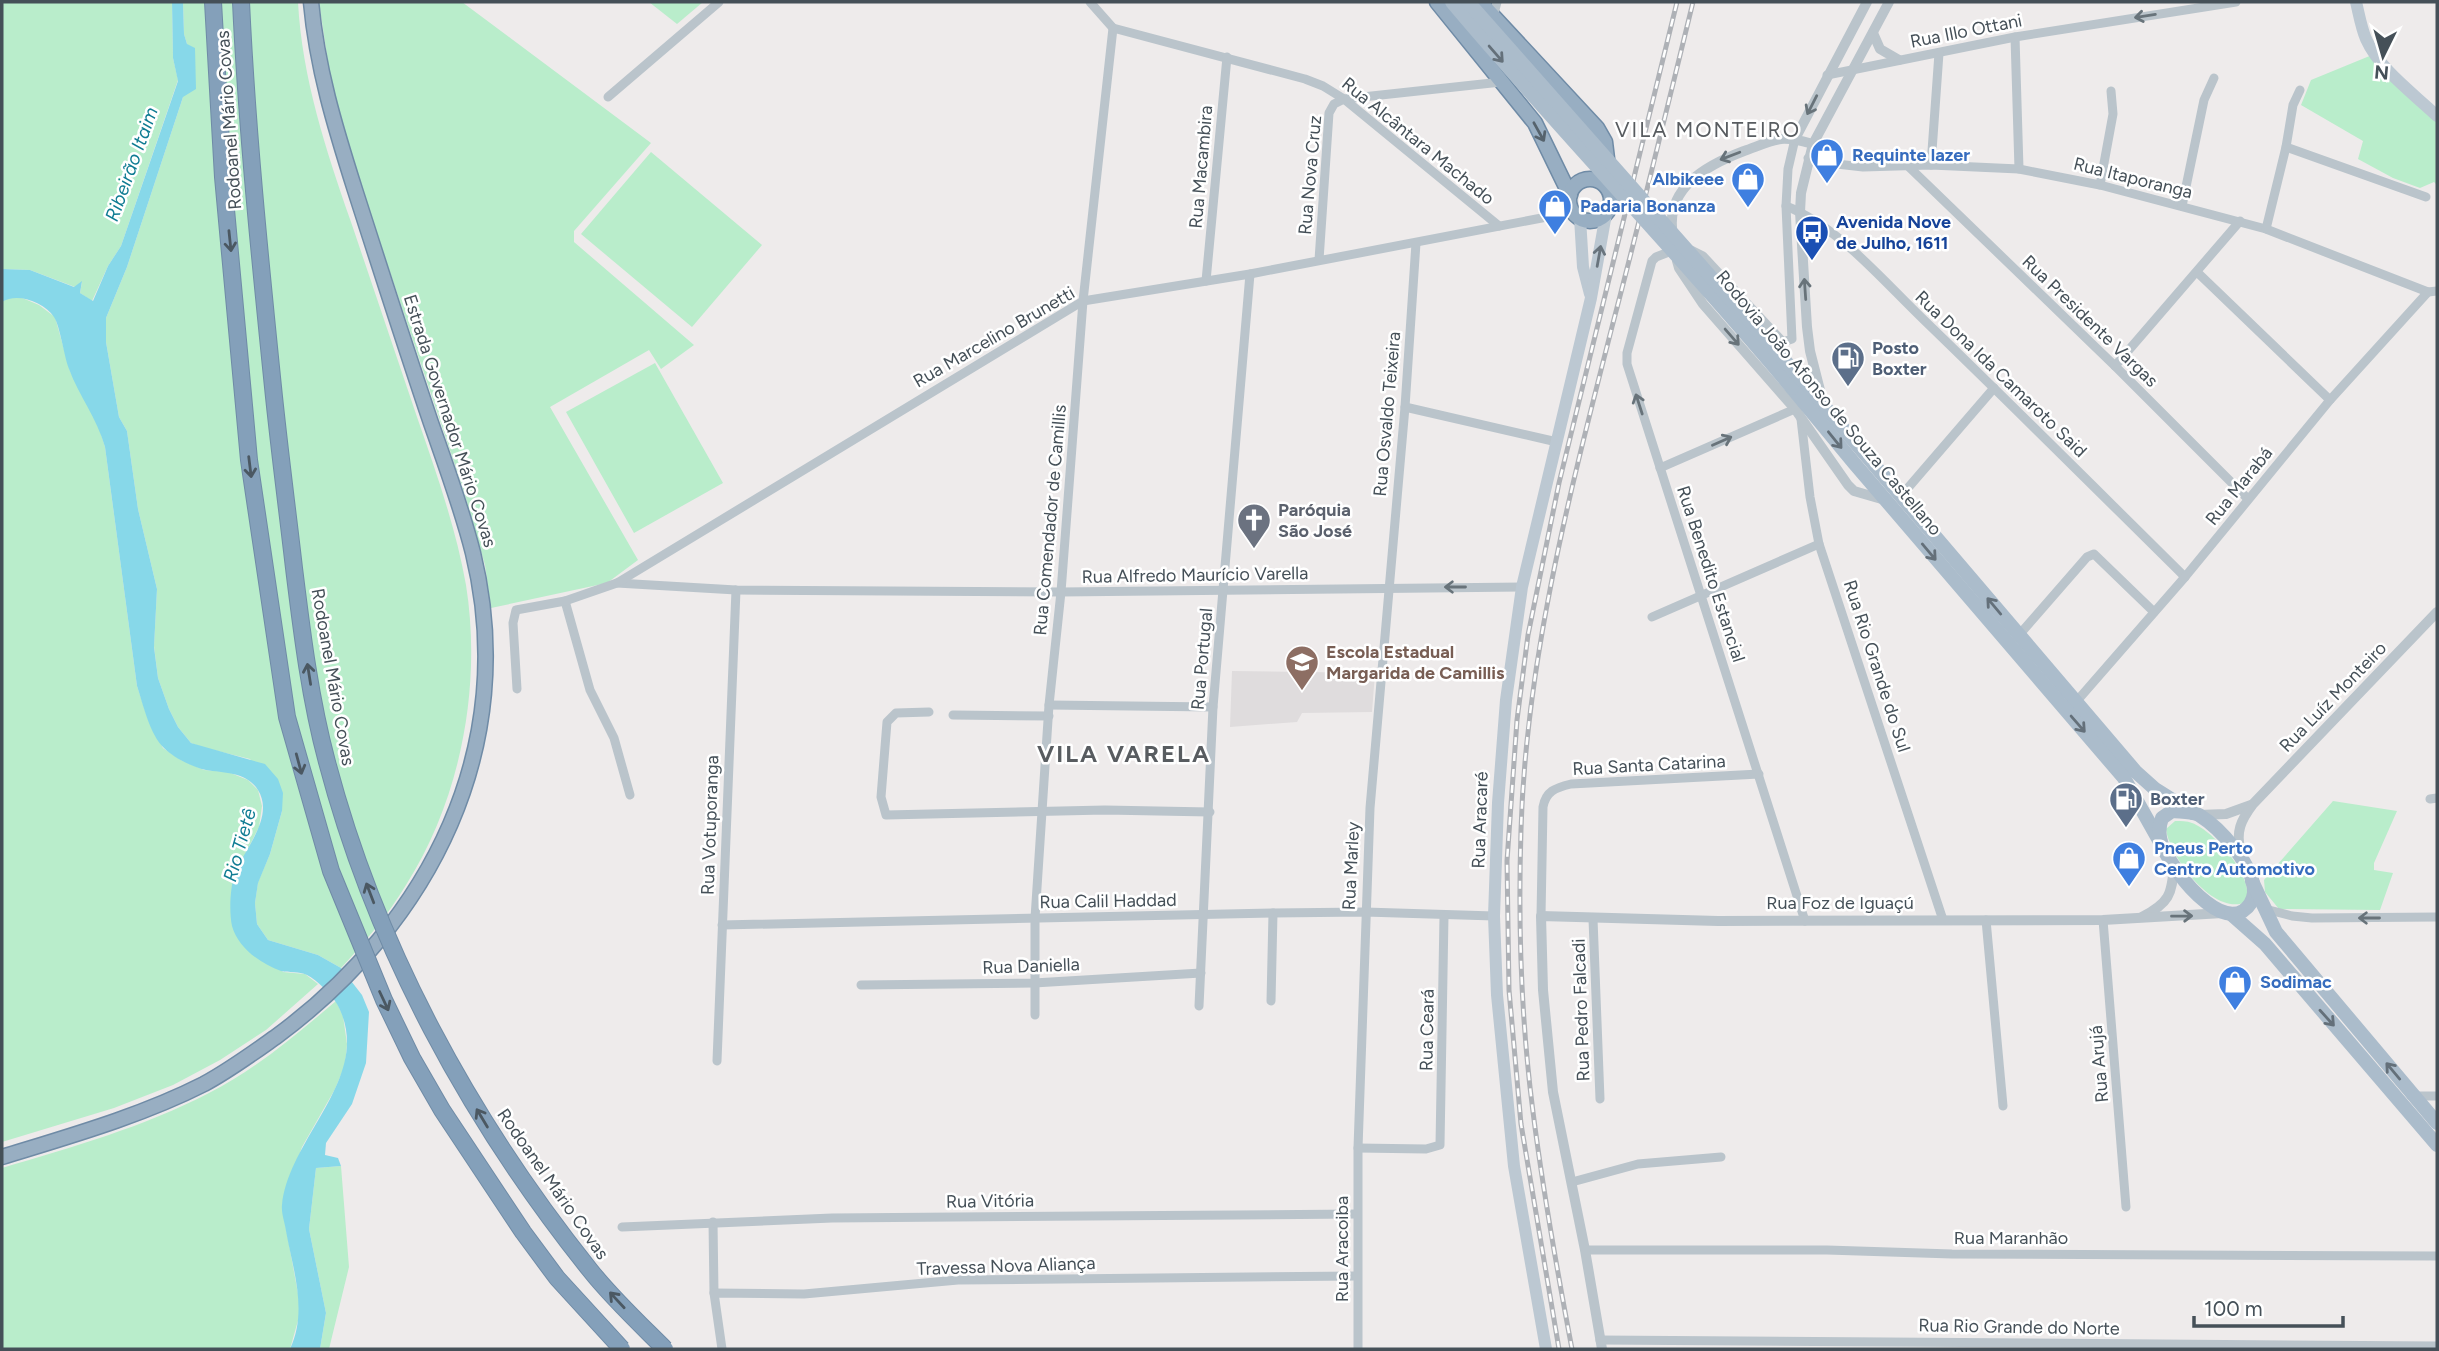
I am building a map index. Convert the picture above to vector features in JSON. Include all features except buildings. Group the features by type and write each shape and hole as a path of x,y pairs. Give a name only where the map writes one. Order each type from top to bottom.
{"highway":[{"name":"Rodoanel Mário Covas","path":"213,2 223,177 248,460 287,717 327,859 356,937 384,1000 412,1058 442,1110 557,1278 622,1349"},
{"name":"Rodoanel Mário Covas","path":"241,2 257,234 281,474 313,697 327,760 347,829 399,963 450,1065 488,1128 551,1220 592,1273 665,1349"},
{"name":"Estrada Governador Mário Covas","path":"2,1157 112,1122 170,1100 240,1063 303,1017 342,982 382,937 425,877 460,802 483,701 484,622 476,565 323,86 311,2"},
{"path":"1437,2 1535,123 1570,194"},
{"path":"1480,2 1597,128 1605,142 1608,155 1605,186 1611,200 1606,214 1591,221 1577,215 1569,201 1570,194 1578,183 1592,179 1605,186"}],"main road":[{"name":"Rodovia João Afonso de Souza Castellano","path":"1452,2 1497,56 1797,383 1824,404 2136,772 2171,801 2195,814 2222,834 2243,862 2252,881"},
{"name":"Rodovia João Afonso de Souza Castellano","path":"1468,2 1797,383 1885,500 2124,778 2174,865 2195,892 2228,914"},
{"path":"2356,2 2361,26 2372,50 2392,74 2437,116"},
{"name":"Rua Aracaré","path":"1546,1349 1514,1166 1497,995 1494,916 1501,745 1522,587 1591,299 1606,214"},
{"name":"Rua Aracaré","path":"1577,215 1583,267 1591,299"},
{"path":"2160,842 2159,825 2166,813 2172,811 2195,814"},
{"path":"2252,881 2276,932 2437,1123"},
{"path":"2228,914 2244,910 2250,903 2254,892 2252,881"},
{"path":"2228,914 2265,944 2437,1144"}],"street":[{"path":"608,97 719,2"},
{"path":"1090,2 1113,28"},
{"path":"1493,17 1497,2"},
{"path":"1676,250 1695,251 1703,256 1783,342 1791,339 1786,206 1788,169 1795,139 1867,2"},
{"path":"1824,404 1810,351 1800,212 1808,158 1889,2"},
{"name":"Rua Illo Ottani","path":"1827,75 2015,37 2236,2"},
{"name":"Rua Alcântara Machado","path":"1113,28 1227,57 1323,86 1344,99 1499,226"},
{"name":"Rua Comendador de Camillis","path":"1035,1015 1035,918 1049,705 1061,592 1083,301 1113,28"},
{"path":"1873,33 1880,49 1899,60"},
{"path":"2015,37 2019,169"},
{"path":"1931,166 1939,52"},
{"name":"Rua Macambira","path":"1206,281 1227,57"},
{"path":"2182,206 2204,100 2214,78"},
{"path":"1344,99 1501,82"},
{"path":"2100,184 2113,114 2111,90"},
{"path":"2266,229 2293,105 2300,90"},
{"name":"Rua Nova Cruz","path":"1318,260 1329,113 1334,104 1344,99"},
{"path":"1813,144 1795,139 1771,141 1717,161 1702,170 1684,189 1671,215 1679,268 1703,303 1798,413 1848,485 1854,491 1885,500"},
{"path":"2286,147 2426,197"},
{"name":"Rua Itaporanga","path":"1808,158 1842,166 2019,169 2100,184 2266,229 2433,291"},
{"name":"Rua Presidente Vargas","path":"1908,166 2248,499"},
{"name":"Rua Dona Ida Camaroto Said","path":"1786,206 1833,234 2185,576"},
{"name":"Rua Marcelino Brunetti","path":"517,689 514,611 565,601 617,583 1083,301 1250,274 1499,226 1577,215"},
{"path":"2115,366 2198,273 2240,221"},
{"name":"Rua Osvaldo Teixeira","path":"1388,587 1405,407 1416,243"},
{"name":"Rua Benedito Estancial","path":"1676,250 1652,261 1627,353 1629,375 1805,921"},
{"path":"2198,273 2330,400"},
{"name":"Rua Portugal","path":"1199,1006 1213,707 1250,274"},
{"name":"Rua Marabá","path":"2076,702 2185,576 2330,400 2433,291"},
{"path":"1901,496 1994,388"},
{"path":"1405,407 1557,442"},
{"path":"1660,468 1798,413"},
{"name":"Rua Rio Grande do Sul","path":"1798,413 1819,544 1943,920"},
{"path":"1652,617 1819,544"},
{"path":"2019,635 2087,557 2094,554 2154,612"},
{"name":"Rua Alfredo Maurício Varella","path":"617,583 736,590 1061,592 1522,587"},
{"name":"Rua Marley","path":"1358,1148 1364,912 1373,751 1388,587"},
{"name":"Rua Votuporanga","path":"716,1061 736,590"},
{"path":"565,601 590,690 614,738 630,795"},
{"name":"Rua Luíz Monteiro","path":"2243,862 2238,833 2253,804 2437,612"},
{"path":"1049,705 1213,707"},
{"path":"929,712 897,713 886,726 882,806 886,815 895,817 1105,810 1210,812"},
{"path":"953,715 1049,716"},
{"name":"Rua Santa Catarina","path":"1541,916 1545,798 1553,789 1571,784 1759,774"},
{"name":"Rua Luíz Monteiro","path":"2195,814 2226,814 2253,804"},
{"path":"2140,918 2167,900 2173,883 2174,865"},
{"path":"2265,909 2312,918 2437,917"},
{"name":"Rua Calil Haddad","path":"722,925 1273,913 1364,912 1494,916"},
{"path":"1271,1001 1273,913"},
{"name":"Rua Foz de Iguaçú","path":"1541,916 1805,921 2103,919 2228,914"},
{"name":"Rua Ceará","path":"1358,1148 1426,1149 1440,1145 1444,916"},
{"path":"1541,916 1543,990 1553,1092 1601,1345"},
{"name":"Rua Pedro Falcadi","path":"1593,919 1600,1099"},
{"name":"Rua Arujá","path":"2103,919 2126,1207"},
{"path":"1986,920 2003,1106"},
{"name":"Rua Daniella","path":"861,985 1034,983 1201,973"},
{"path":"2395,1097 2437,1096"},
{"name":"Rua Aracoiba","path":"1358,1148 1358,1349"},
{"path":"1572,1182 1638,1164 1721,1157"},
{"name":"Rua Vitória","path":"622,1227 845,1218 1357,1214"},
{"path":"713,1222 714,1293 722,1349"},
{"name":"Rua Maranhão","path":"1585,1250 2437,1256"},
{"name":"Travessa Nova Aliança","path":"714,1293 804,1294 958,1280 1357,1276"},
{"name":"Rua Rio Grande do Norte","path":"1601,1345 2437,1346"}],"shaded area":[{"name":"Escola Estadual Margarida de Camillis","path":"1232,671 1375,673 1372,712 1302,713 1297,722 1230,727"}],"green space":[{"path":"2,2 172,2 173,58 178,80 121,246 108,266 92,301 80,293 82,282 75,287 30,270 2,269"},
{"path":"183,2 298,2 304,58 324,141 438,479 457,542 466,585 470,623 469,701 463,740 441,816 425,851 392,907 341,968 318,955 268,940 257,924 255,903 258,882 270,854 282,811 250,759 191,743 178,727 158,678 154,646 157,589 138,509 127,431 119,417 106,342 106,318 127,267 183,97 187,44"},
{"path":"319,2 462,2 651,143 574,231 574,242 694,345 661,369 649,350 550,407 638,560 607,583 491,608 485,565 464,492 352,159 330,76"},
{"path":"649,2 703,2 677,24"},
{"path":"2372,55 2437,122 2437,185 2434,182 2420,188 2393,178 2358,159 2363,141 2301,105 2311,80"},
{"path":"651,152 762,245 692,327 581,234"},
{"path":"20,297 39,305 55,317 70,371 98,424 105,447 137,686 148,719 163,748 181,760 204,770 228,772 248,780 258,790 262,806 259,827 234,876 231,903 283,972 305,974 318,984 266,1030 220,1060 173,1085 114,1108 2,1142 2,302 8,298"},
{"path":"655,363 723,483 634,533 566,412"},
{"path":"2333,801 2397,811 2374,863 2374,870 2393,873 2380,910 2279,909 2265,892 2264,880"},
{"path":"2175,821 2190,822 2201,828 2231,856 2245,881 2246,902 2233,904 2220,901 2195,881 2184,868 2169,841 2166,829"},
{"path":"336,1001 343,1016 347,1044 345,1065 335,1089 302,1147 282,1206 301,1310 290,1349 2,1349 2,1168 133,1126 209,1093 291,1039"},
{"path":"341,1166 349,1267 329,1349 320,1349 326,1313 309,1229 316,1168"}],"water":[{"path":"172,2 183,2 184,34 187,44 195,48 196,89 183,97 127,267 106,318 106,342 119,417 127,431 138,509 157,589 154,647 158,678 169,709 178,727 191,743 265,764 278,779 283,793 282,811 270,854 258,883 255,903 257,924 268,940 318,955 341,968 362,995 369,1012 366,1063 352,1104 326,1143 325,1155 338,1158 341,1166 316,1168 309,1229 326,1313 320,1349 290,1349 298,1320 298,1305 282,1205 288,1179 299,1154 339,1081 346,1056 346,1030 337,1004 311,977 281,971 266,964 251,954 235,934 230,914 233,879 261,822 262,800 258,790 248,780 235,774 206,770 178,759 168,752 155,735 137,686 102,436 69,369 54,317 44,307 30,300 15,298 2,302 2,269 30,270 74,287 82,281 80,293 93,301 108,266 121,246 178,81 173,58"}],"railway":[{"path":"1559,1349 1521,1124 1509,990 1507,861 1517,720 1528,635 1559,483 1677,2"},
{"path":"1572,1349 1541,1171 1526,1042 1520,900 1525,766 1541,638 1553,574 1693,2"}],"place":[{"name":"Requinte lazer","path":"1827,185"},
{"name":"Albikeee","path":"1748,209"},
{"name":"Padaria Bonanza","path":"1555,236"},
{"name":"Avenida Nove de Julho, 1611","path":"1812,262"},
{"name":"Posto Boxter","path":"1848,388"},
{"name":"Paróquia São José","path":"1254,550"},
{"name":"Escola Estadual Margarida de Camillis","path":"1302,692"},
{"name":"Boxter","path":"2126,829"},
{"name":"Pneus Perto Centro Automotivo","path":"2129,888"},
{"name":"Sodimac","path":"2235,1012"}],"district":[{"name":"VILA MONTEIRO","path":"1708,130"},
{"name":"VILA VARELA","path":"1124,754"}],"water label":[{"name":"Ribeirão Itaim","path":"131,164"},
{"name":"Rio Tietê","path":"239,845"}]}
